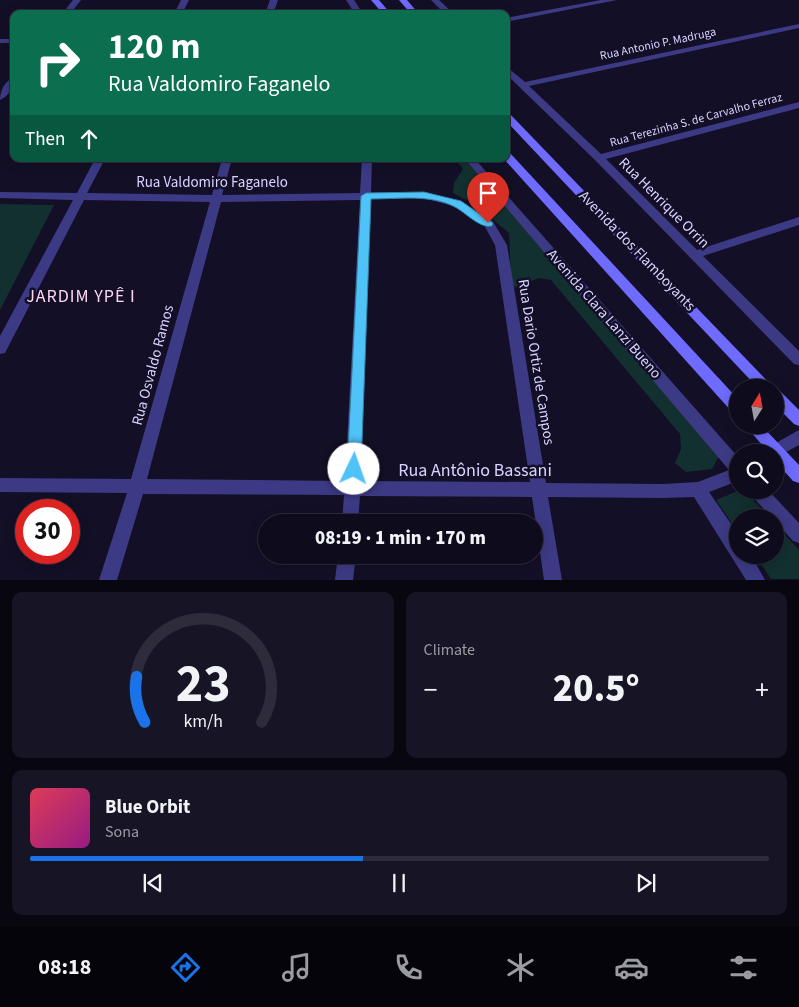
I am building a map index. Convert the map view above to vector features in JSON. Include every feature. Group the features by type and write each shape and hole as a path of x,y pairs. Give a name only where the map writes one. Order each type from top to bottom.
{"main road":[{"path":"375,0 384,10"},
{"path":"403,0 412,10"},
{"name":"Avenida dos Flamboyants","path":"510,119 758,379"},
{"name":"Avenida dos Flamboyants","path":"510,158 729,400"},
{"path":"784,404 799,420"},
{"path":"760,434 768,444"},
{"path":"784,461 799,476"}],"street":[{"path":"69,10 77,0"},
{"path":"435,0 446,10"},
{"path":"510,19 614,0"},
{"name":"Rua Antonio P. Madruga","path":"523,86 799,26"},
{"name":"Rua Henrique Orrin","path":"510,73 599,158 799,360"},
{"path":"0,97 10,85"},
{"name":"Rua Terezinha S. de Carvalho Ferraz","path":"599,158 799,105"},
{"path":"0,349 98,162"},
{"name":"Rua Osvaldo Ramos","path":"108,580 137,488 226,162"},
{"path":"351,514 366,162"},
{"name":"Avenida Clara Lanzi Bueno","path":"473,162 729,459"},
{"name":"Rua Valdomiro Faganelo","path":"0,194 216,199 424,196"},
{"name":"Rua Dario Ortiz de Campos","path":"424,196 457,204 488,223 501,245 553,580"},
{"path":"694,255 799,220"},
{"path":"784,446 799,437"},
{"name":"Rua Antônio Bassani","path":"0,485 137,488 698,489 729,477"},
{"path":"698,489 729,536"},
{"path":"766,499 799,534"},
{"path":"344,580 345,564"},
{"path":"746,564 756,580"}],"green space":[{"path":"457,162 469,162 719,456 712,469 686,472 675,463 681,449 680,434 551,280 539,278 513,288 509,233 476,205 453,193 454,183 463,169"},
{"path":"0,204 54,205 0,310"},
{"path":"729,495 729,499 752,499 762,509 729,509 729,519 716,500"},
{"path":"784,534 799,550 799,579 771,579 761,564 784,564"}],"district":[{"name":"JARDIM YPÊ I","path":"81,296"}],"route":[{"path":"354,469 366,196 424,196 457,204 488,223"}]}
